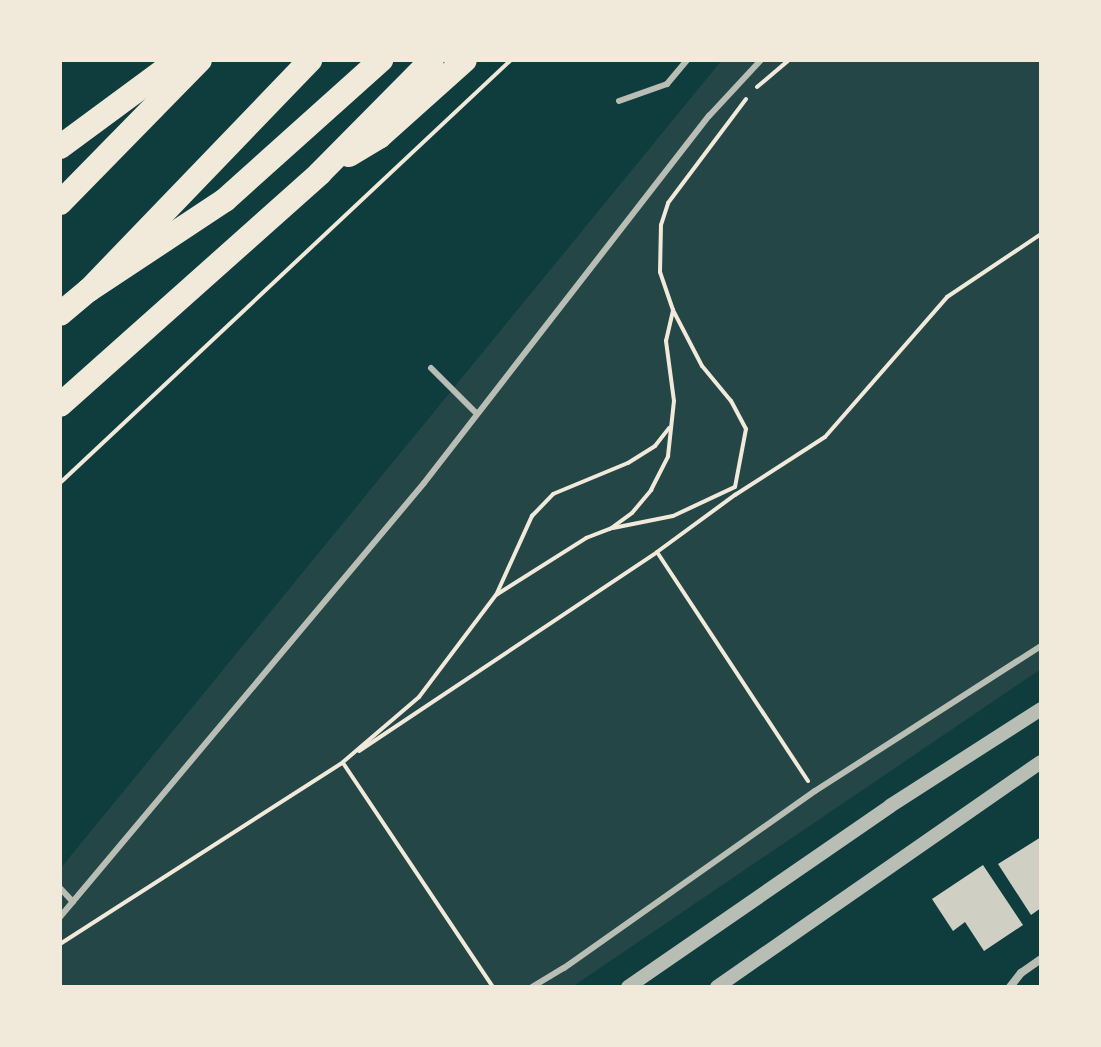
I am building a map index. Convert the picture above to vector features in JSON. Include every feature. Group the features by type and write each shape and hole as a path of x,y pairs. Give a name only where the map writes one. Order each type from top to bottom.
{"highway":[{"path":"60,147 178,60"},
{"path":"60,203 200,60"},
{"path":"89,290 310,60"},
{"path":"60,314 89,290 225,200 381,60"},
{"path":"60,405 320,173 432,60"},
{"path":"320,173 379,137 465,60"}],"street":[{"path":"628,987 890,806 1041,709"},
{"path":"717,987 1041,762"},
{"path":"1010,987 1021,973 1041,959"}],"lane":[{"path":"619,101 667,84 687,60"},
{"path":"60,917 477,414 709,116 761,60"},
{"path":"431,368 477,414"},
{"path":"532,987 564,968 815,791 1041,646"},
{"path":"60,888 73,902"}],"path":[{"path":"60,483 511,60"},
{"path":"496,595 586,538 610,529 673,516 735,487 746,429 731,401 702,366 673,310 660,272 659,246 668,203 753,91 789,60"},
{"path":"60,944 343,762 825,437 947,297 1041,234"},
{"path":"610,529 632,513 651,490 668,456 674,401 666,341 673,310"},
{"path":"343,762 419,697 496,595 532,516 553,494 628,463 655,446 671,426"},
{"path":"657,552 815,791"},
{"path":"343,762 493,987"}],"shaded area":[{"path":"722,60 1041,60 1041,669 572,987 60,987 60,869"}],"building":[{"path":"1041,837 1041,908 1031,915 998,864"},
{"path":"983,865 1023,925 984,951 965,922 953,931 932,899"}]}
